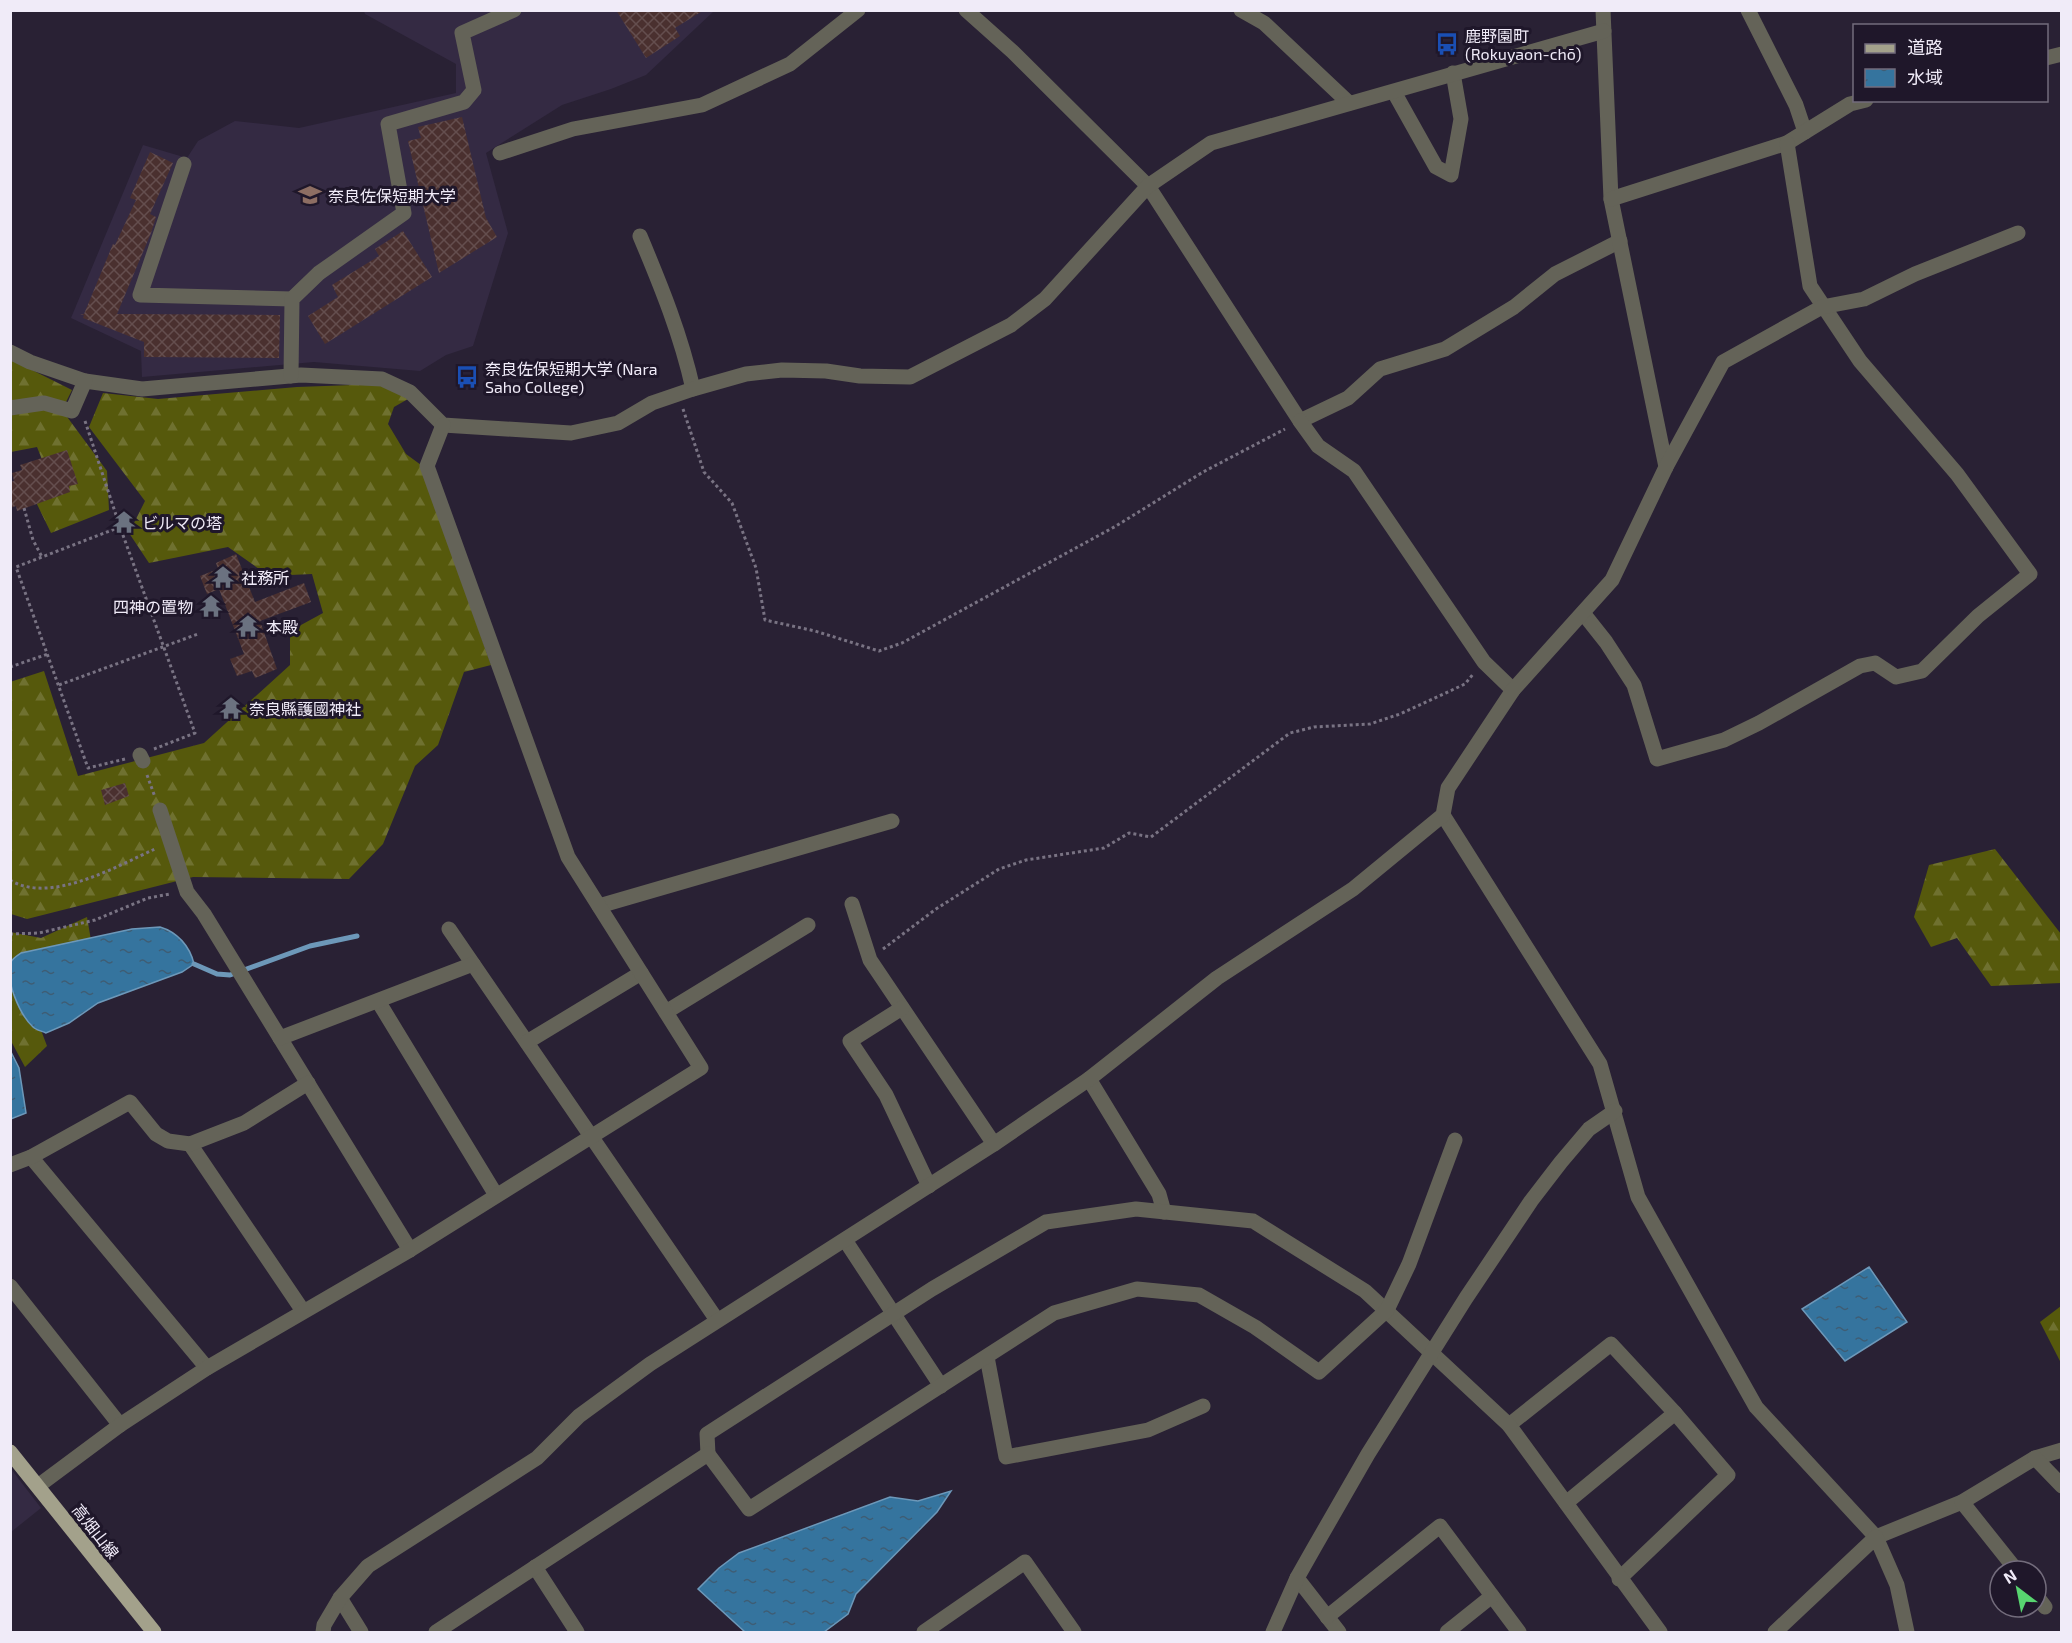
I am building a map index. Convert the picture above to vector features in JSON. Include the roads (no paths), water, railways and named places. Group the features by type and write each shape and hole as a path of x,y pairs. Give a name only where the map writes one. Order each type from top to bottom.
{"main road":[{"name":"高畑山線","path":"10,1452 154,1632"}],"street":[{"path":"291,376 292,299 319,273 404,213 388,124 464,102 474,90 462,33 513,10"},
{"path":"500,153 573,129 702,105 790,64 858,10"},
{"path":"966,10 1013,52 1148,186 1318,446 1354,471 1484,662 1513,690"},
{"path":"1241,10 1264,23 1349,104"},
{"path":"1603,10 1611,199 1666,467"},
{"path":"1748,10 1796,105 1805,132"},
{"path":"10,352 30,362 85,381 142,389 291,376 382,380 410,392 443,425 571,433 618,423 652,403 746,374 782,370 910,377 1011,325 1045,299 1148,186 1211,143 1604,31"},
{"path":"1394,92 1436,167 1451,175 1461,119 1453,73"},
{"path":"1611,199 1786,143 1850,104 1858,102"},
{"path":"1583,613 1606,642 1634,686 1657,759 1724,740 1860,666 1875,663 1896,676 1922,671 1978,616 2030,574 1957,474 1860,361 1810,286 1786,143"},
{"path":"184,164 140,295 292,299"},
{"path":"323,1632 324,1625 340,1598 368,1566 537,1458 579,1416 650,1364 994,1144 1089,1078 1216,978 1353,889 1443,815 1448,788 1513,690 1612,580 1666,467 1723,362 1822,307 1864,299 1915,274 2018,233"},
{"path":"640,236 667,298 685,352 686,391"},
{"path":"1300,421 1348,399 1380,369 1445,348 1514,307 1555,274 1620,241"},
{"path":"10,408 44,403 72,411 85,381"},
{"path":"38,1486 120,1425 207,1368 410,1250 701,1068 568,857 427,466 443,425"},
{"path":"160,810 187,892 204,914 239,970 410,1250"},
{"path":"1443,815 1600,1064 1638,1197 1756,1407 1876,1537 1897,1585 1907,1632"},
{"path":"599,906 892,821"},
{"path":"852,904 870,960 994,1144"},
{"path":"666,1012 808,925"},
{"path":"449,929 717,1320"},
{"path":"280,1038 473,964"},
{"path":"527,1042 641,972"},
{"path":"378,1001 496,1195"},
{"path":"902,1008 849,1041 886,1095 902,1124 929,1186"},
{"path":"1089,1078 1159,1194 1164,1212"},
{"path":"10,1165 31,1157 130,1102 156,1134 168,1141 190,1144 244,1123 308,1083"},
{"path":"1273,1632 1297,1578 1368,1454 1466,1298 1549,1177 1589,1129 1615,1111"},
{"path":"1455,1140 1409,1264 1387,1310 1319,1372 1255,1327 1199,1295 1137,1289 1054,1313 750,1509 708,1454 707,1434 932,1289 1047,1222 1136,1209 1252,1221 1365,1291 1387,1310 1433,1352 1509,1425 1619,1579 1660,1632"},
{"path":"190,1144 303,1311"},
{"path":"31,1157 207,1368"},
{"path":"844,1240 941,1386"},
{"path":"10,1286 120,1425"},
{"path":"1509,1425 1611,1344 1728,1475 1619,1579"},
{"path":"987,1357 1006,1457 1148,1430 1203,1406"},
{"path":"1566,1503 1675,1413"},
{"path":"1775,1632 1876,1537 1962,1502 2035,1458 2061,1450"},
{"path":"436,1632 708,1454"},
{"path":"2035,1458 2061,1486"},
{"path":"1962,1502 2007,1559"},
{"path":"1327,1617 1440,1526 1519,1632"},
{"path":"924,1632 1025,1562 1074,1632"},
{"path":"535,1567 577,1632"},
{"path":"1297,1578 1339,1632"},
{"path":"1447,1632 1492,1596"},
{"path":"340,1598 361,1632"}],"water":[{"path":"160,927 172,932 182,941 194,964 182,972 98,1003 69,1023 46,1033 34,1028 23,1014 11,987 9,969 14,958 21,953 132,929"},
{"path":"11,1052 19,1068 26,1113 11,1119"},
{"path":"1869,1267 1907,1322 1845,1361 1802,1309"},
{"path":"951,1491 937,1512 856,1594 848,1614 824,1632 745,1632 698,1589 719,1568 739,1553 890,1497 918,1501"}],"waterway":[{"path":"194,964 217,974 230,975 310,946 357,936"}],"place":[{"name":"鹿野園町 (Rokuyaon-chō)","path":"1447,44"},
{"name":"奈良佐保短期大学","path":"310,195"},
{"name":"奈良佐保短期大学 (Nara Saho College)","path":"467,377"},
{"name":"ビルマの塔","path":"124,522"},
{"name":"社務所","path":"223,577"},
{"name":"四神の置物","path":"211,606"},
{"name":"本殿","path":"248,626"},
{"name":"奈良縣護國神社","path":"231,708"}]}
